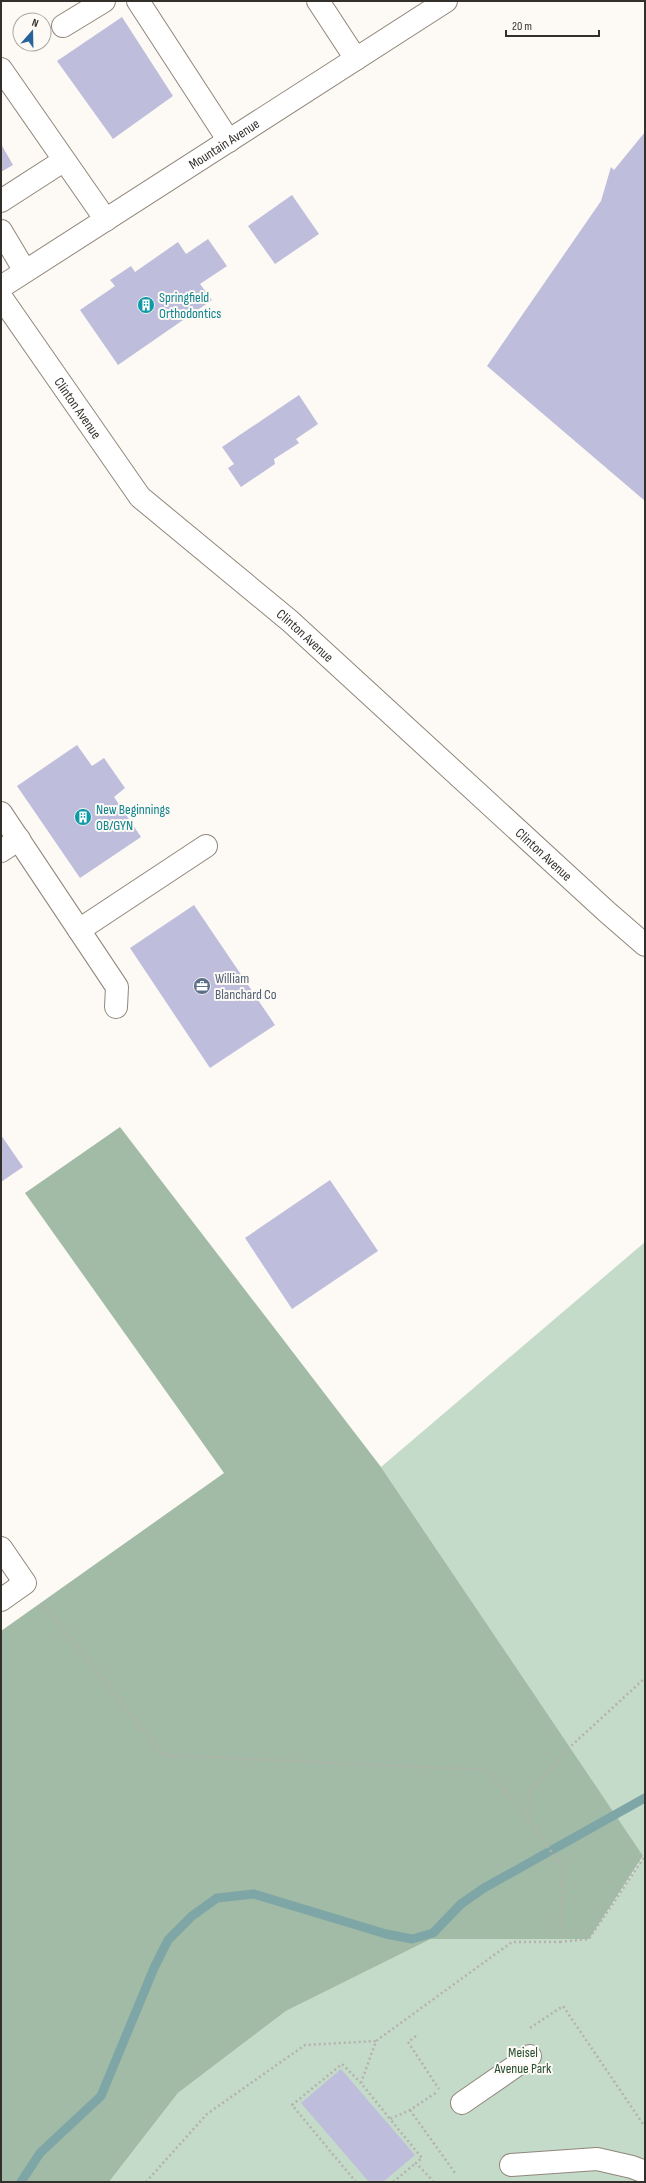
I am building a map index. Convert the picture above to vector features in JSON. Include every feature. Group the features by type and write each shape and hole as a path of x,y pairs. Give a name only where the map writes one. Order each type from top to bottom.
{"street":[{"path":"63,26 104,1"},
{"path":"138,1 229,141"},
{"path":"318,1 356,59"},
{"name":"Mountain Avenue","path":"1,287 446,1"},
{"path":"1,69 63,161 106,220"},
{"path":"1,201 63,161"},
{"path":"1,231 25,271"},
{"name":"Clinton Avenue","path":"1,297 140,497 290,621 607,912 645,945"},
{"path":"1,813 117,987 116,1007"},
{"path":"1,851 19,839"},
{"path":"79,930 206,846"},
{"path":"1,1548 25,1583 1,1600"},
{"path":"462,2103 530,2056"},
{"path":"511,2165 596,2158 632,2167 645,2172"}],"path":[{"path":"25,1583 163,1755 487,1770 528,1819 564,1868 560,1942"},
{"path":"528,1819 528,1794 570,1748 645,1678"},
{"path":"146,2182 207,2114 305,2045 376,2041 512,1942 560,1942 589,1939 645,1856"},
{"path":"416,2036 408,2042 439,2090"},
{"path":"362,2083 376,2041"},
{"path":"356,2182 292,2105 342,2064 362,2083 390,2119"},
{"path":"410,2110 455,2173"},
{"path":"393,2182 416,2163"}],"green space":[{"path":"120,1127 381,1467 643,1856 589,1939 431,1939 286,2011 178,2093 109,2182 1,2182 1,1631 224,1473 25,1193"},
{"name":"Meisel Avenue Park","path":"645,1242 645,2182 109,2182 178,2093 286,2011 431,1939 589,1939 643,1857 381,1467"}],"building":[{"path":"122,17 173,96 113,139 57,61"},
{"path":"645,132 645,501 487,366 601,201 611,167 614,170"},
{"path":"1,144 13,165 1,172"},
{"path":"292,195 319,234 275,264 248,226"},
{"name":"Springfield Orthodontics","path":"208,239 227,266 200,284 212,300 118,365 80,310 115,286 110,280 131,266 135,272 178,242 186,254"},
{"path":"299,395 318,424 296,439 299,443 274,459 275,464 241,487 228,468 234,464 222,447"},
{"name":"New Beginnings OB/GYN","path":"77,745 92,766 104,758 125,788 114,797 141,837 80,878 17,786"},
{"name":"William Blanchard Co","path":"194,905 275,1025 210,1068 130,948"},
{"path":"1,1135 23,1167 1,1182"},
{"path":"330,1180 378,1251 292,1309 245,1238"},
{"path":"341,2069 415,2155 383,2182 369,2182 301,2103"}],"waterway":[{"path":"21,2182 40,2153 101,2096 154,1968 168,1940 192,1916 217,1898 254,1894 386,1934 412,1939 433,1933 461,1904 484,1888 645,1798"}],"place":[{"name":"Springfield Orthodontics","path":"146,305"},
{"name":"New Beginnings OB/GYN","path":"83,817"},
{"name":"William Blanchard Co","path":"202,986"}]}
